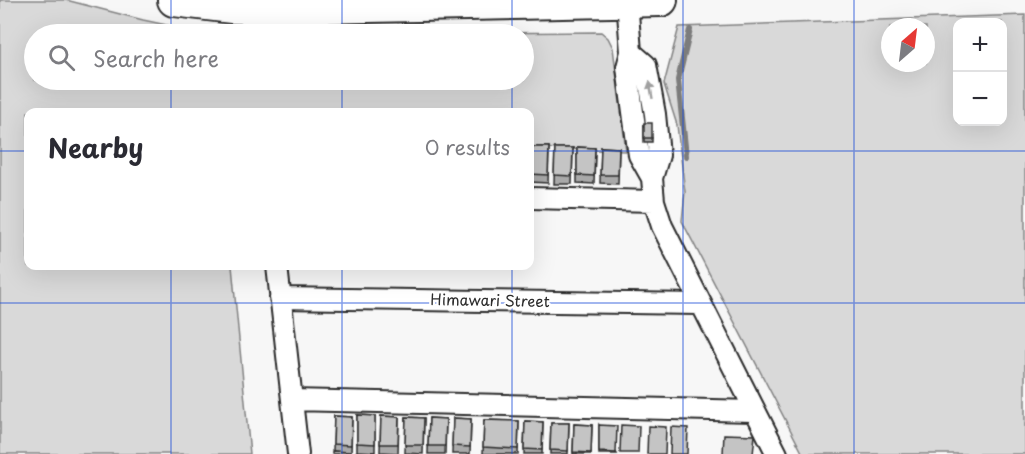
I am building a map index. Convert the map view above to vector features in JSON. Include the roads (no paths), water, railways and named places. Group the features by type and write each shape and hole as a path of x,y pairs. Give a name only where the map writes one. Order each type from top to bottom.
{"main road":[{"path":"174,0 232,7 269,8 661,0"}],"street":[{"path":"627,0 631,52 627,67 639,155 652,178 654,201 662,226 682,263 699,304 777,454"},
{"path":"534,198 654,201"},
{"path":"277,270 298,454"},
{"name":"Himawari Street","path":"280,298 699,304"},
{"path":"292,400 754,411"}],"waterway":[{"path":"686,156 678,80 690,30"}]}
